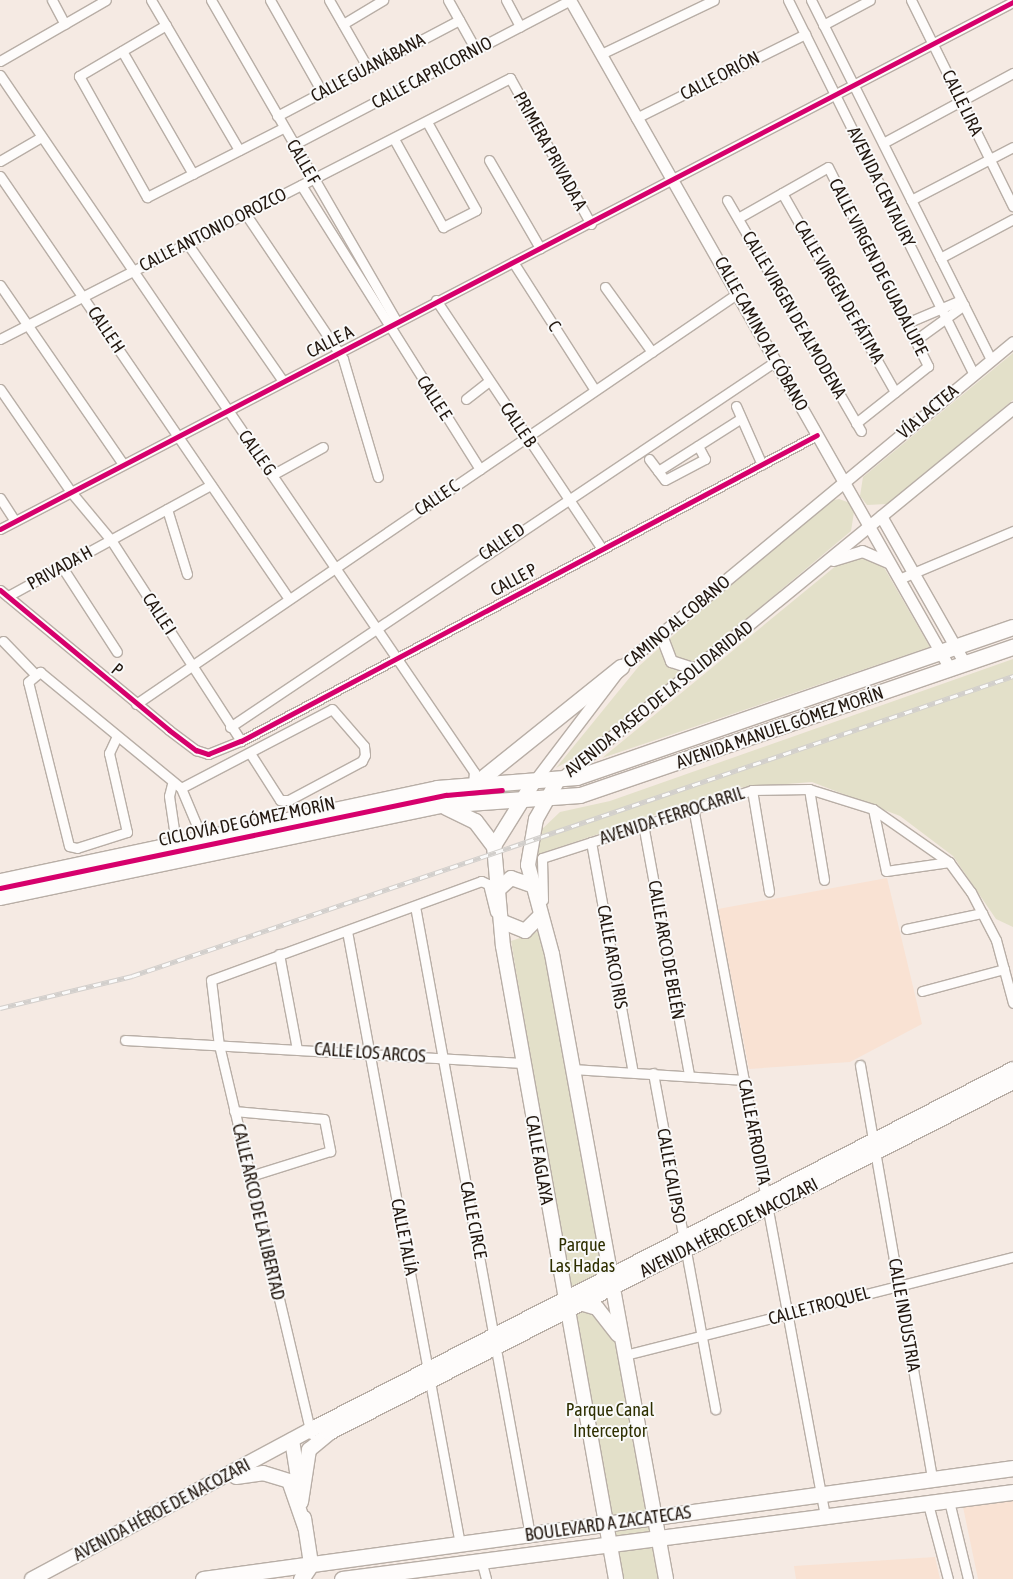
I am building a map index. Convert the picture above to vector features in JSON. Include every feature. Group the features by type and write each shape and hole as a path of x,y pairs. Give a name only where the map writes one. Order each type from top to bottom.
{"main road":[{"name":"AVENIDA MANUEL GÓMEZ MORÍN","path":"558,780 626,764 1013,627"},
{"name":"AVENIDA MANUEL GÓMEZ MORÍN","path":"544,800 632,780 1013,647"},
{"path":"475,783 621,667"},
{"path":"558,780 544,800 530,843 531,885 552,954 666,1579"},
{"name":"AVENIDA PASEO DE LA SOLIDARIDAD","path":"0,881 176,843 475,783 532,783 558,780"},
{"path":"440,805 475,821 494,846 532,783"},
{"path":"0,897 440,805 544,800"},
{"name":"CALLE AGLAYA","path":"494,846 522,1063 608,1545 616,1579"},
{"path":"500,888 512,878 531,885"},
{"path":"503,922 525,931 538,911"},
{"name":"AVENIDA HÉROE DE NACOZARI","path":"32,1579 214,1484 310,1430 430,1375 874,1147 1013,1069"},
{"name":"AVENIDA HÉROE DE NACOZARI","path":"874,1147 1013,1082"},
{"name":"AVENIDA HÉROE DE NACOZARI","path":"565,1306 583,1302 612,1282"},
{"path":"583,1302 597,1308 612,1323 624,1351"},
{"name":"AVENIDA HÉROE DE NACOZARI","path":"314,1444 430,1375"},
{"path":"292,1440 311,1564 301,1579"},
{"path":"301,1502 303,1471 314,1444"},
{"name":"BOULEVARD A ZACATECAS","path":"203,1579 605,1526 1013,1468"},
{"path":"214,1484 251,1473 280,1476 295,1488 305,1527"},
{"name":"BOULEVARD A ZACATECAS","path":"342,1579 1013,1492"}],"street":[{"path":"52,0 64,24"},
{"path":"0,61 106,0"},
{"path":"151,0 239,150"},
{"name":"CALLE F","path":"212,0 283,128 397,322"},
{"path":"270,0 322,92"},
{"path":"329,0 368,68"},
{"path":"343,24 383,0"},
{"path":"448,0 476,50"},
{"path":"506,0 520,26"},
{"name":"CALLE CAPRICORNIO","path":"293,145 570,0"},
{"name":"CALLE CAMINO AL CÓBANO","path":"570,0 950,669"},
{"path":"601,54 714,0"},
{"name":"AVENIDA CENTAURY","path":"788,0 974,374"},
{"name":"AVENIDA CENTAURY","path":"811,0 991,359"},
{"path":"823,25 870,0"},
{"name":"CALLE LIRA","path":"911,0 1013,206"},
{"name":"CALLE A","path":"0,529 283,381 341,356 388,326 436,300 674,182 1013,2"},
{"name":"CALLE GUANÁBANA","path":"277,116 459,20"},
{"path":"166,25 79,76 147,196 283,128"},
{"name":"CALLE ORIÓN","path":"636,118 805,34"},
{"path":"122,51 193,174"},
{"path":"883,143 1013,73"},
{"name":"CALLE G","path":"0,75 474,772 475,783"},
{"name":"CALLE ANTONIO OROZCO","path":"0,339 510,78"},
{"name":"PRIMERA PRIVADA A","path":"510,78 591,224"},
{"path":"394,139 443,227 476,210 426,122"},
{"path":"0,161 41,137"},
{"path":"911,200 1013,147"},
{"path":"490,160 540,248"},
{"name":"CALLE VIRGEN DE GUADALUPE","path":"782,193 828,167 909,322 928,366 895,392"},
{"name":"CALLE H","path":"0,176 289,599"},
{"name":"CALLE F","path":"301,185 388,326"},
{"path":"738,218 782,193"},
{"name":"CALLE VIRGEN DE FÁTIMA","path":"782,193 895,392"},
{"name":"CALLE VIRGEN DE ALMODENA","path":"727,200 858,427 895,392"},
{"path":"245,213 341,356 378,477"},
{"path":"940,258 1013,219"},
{"path":"187,243 283,381"},
{"name":"C","path":"513,262 595,390"},
{"path":"0,285 123,464"},
{"path":"605,287 652,352"},
{"name":"CALLE C","path":"136,704 738,293"},
{"name":"CALLE B","path":"436,300 526,438 602,549"},
{"path":"917,338 944,313 962,302"},
{"path":"909,322 944,313"},
{"name":"CALLE E","path":"388,326 480,469"},
{"name":"VÍA LACTEA","path":"844,483 1013,342"},
{"name":"CALLE D","path":"230,727 568,497 776,361"},
{"path":"466,399 489,381"},
{"name":"CALLE I","path":"0,389 71,492 112,540 193,665 230,727 241,741"},
{"path":"736,406 740,419 762,464"},
{"name":"AVENIDA PASEO DE LA SOLIDARIDAD","path":"558,780 696,670 1013,408"},
{"path":"658,471 740,419"},
{"name":"CALLE P","path":"223,747 241,741 396,657 818,436"},
{"path":"649,459 665,480 706,459 698,446"},
{"path":"272,475 324,447"},
{"name":"CAMINO AL COBANO","path":"532,783 621,667 844,483"},
{"path":"112,540 211,485"},
{"path":"0,498 15,521"},
{"path":"167,509 186,574"},
{"path":"881,516 965,664"},
{"path":"899,579 1013,531"},
{"name":"PRIVADA H","path":"8,596 112,540"},
{"path":"818,568 862,551 878,555 892,566"},
{"path":"62,567 117,652"},
{"name":"P","path":"0,590 136,704 196,750 208,754 223,747"},
{"path":"661,635 671,661 696,670"},
{"path":"3,641 35,674"},
{"path":"117,736 109,754 127,832 77,848 69,846 28,682 35,674 40,672 117,736 177,786 202,838"},
{"path":"176,843 169,796 177,786 250,753 332,709 354,733 366,755 362,761 297,796 280,800 250,753"},
{"path":"809,789 824,880"},
{"name":"AVENIDA FERROCARRIL","path":"538,911 543,901 542,858 694,807 752,790 809,789 873,809 948,862 982,913 1004,969 1013,1003"},
{"path":"752,790 769,892"},
{"name":"CALLE AFRODITA","path":"694,807 825,1516"},
{"path":"873,809 886,871 948,862"},
{"name":"CALLE ARCO DE BELÉN","path":"643,824 689,1076"},
{"name":"CALLE ARCO IRIS","path":"591,842 633,1072"},
{"path":"296,1049 279,954 484,881 496,915 503,922"},
{"name":"CALLE CIRCE","path":"415,906 530,1535"},
{"path":"906,929 982,913"},
{"name":"CALLE TALÍA","path":"347,931 460,1544"},
{"name":"CALLE ARCO DE LA LIBERTAD","path":"279,954 212,979 219,1046 314,1444"},
{"path":"922,991 1004,969"},
{"name":"CALLE LOS ARCOS","path":"125,1040 522,1063"},
{"name":"CALLE INDUSTRIA","path":"860,1065 900,1284 932,1478"},
{"path":"573,1069 744,1080"},
{"name":"CALLE CALIPSO","path":"653,1073 715,1409"},
{"path":"234,1111 324,1119 330,1151 250,1176"},
{"name":"CALLE TROQUEL","path":"624,1351 701,1337 900,1284 1013,1257"},
{"path":"949,1501 968,1579"},
{"path":"928,1504 948,1579"},
{"path":"482,1560 486,1579"}],"shaded area":[{"path":"887,878 922,1024 850,1062 749,1069 718,909"},
{"path":"1013,1500 1013,1579 978,1579 963,1507"},
{"path":"935,1557 940,1579 796,1579 794,1566"}],"green space":[{"path":"1013,353 1013,400 887,504 867,505 860,496 863,477"},
{"path":"839,499 850,503 854,512 851,531 599,743 556,768 639,666 756,562 830,501"},
{"path":"854,556 882,564 930,647 602,758 843,560"},
{"path":"1013,659 1013,927 996,919 953,856 900,816 812,782 735,788 536,855 538,833 560,812 610,801"},
{"name":"Parque Las Hadas","path":"540,931 603,1273 569,1290 511,941"},
{"name":"Parque Canal Interceptor","path":"580,1307 609,1326 621,1349 658,1579 621,1579 571,1312"}],"railway":[{"path":"0,1008 132,976 1013,676"}],"cycle path":[{"path":"0,529 1013,2"},
{"path":"0,590 169,730 196,750 208,754 241,741 817,435"},
{"name":"CICLOVÍA DE GÓMEZ MORÍN","path":"0,888 446,795 502,790"}]}
